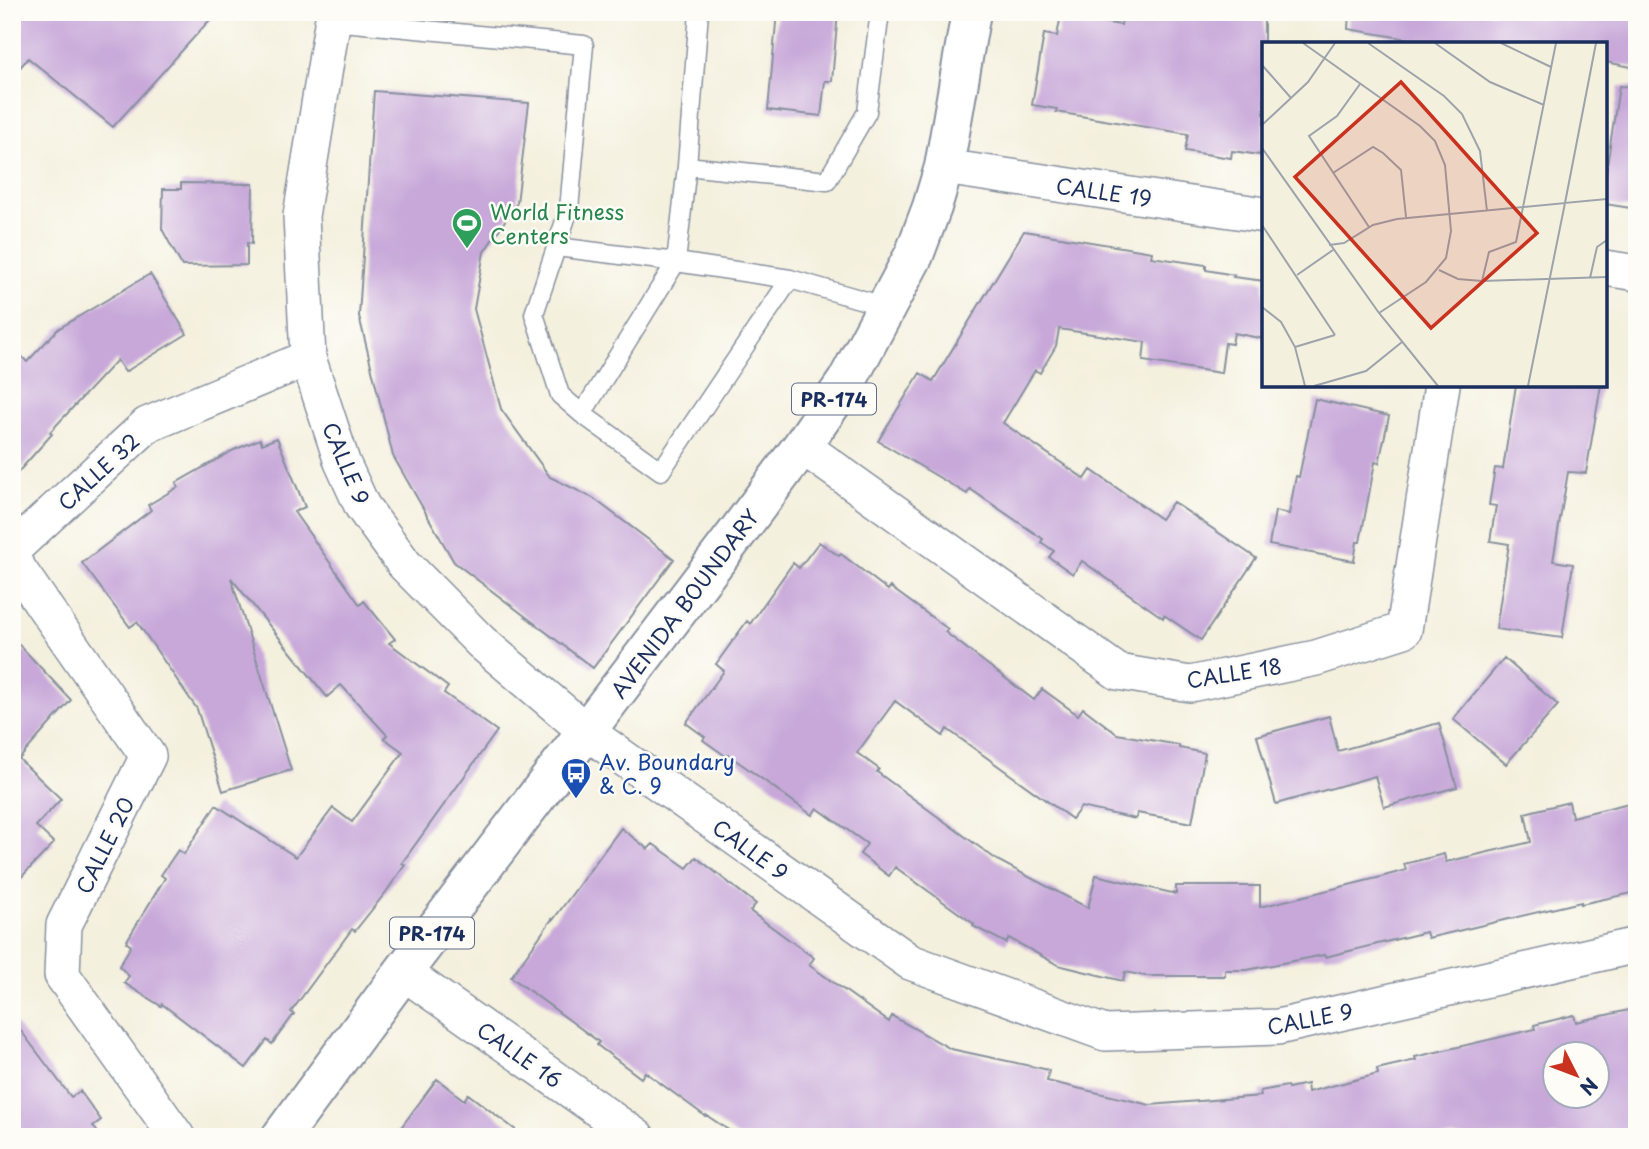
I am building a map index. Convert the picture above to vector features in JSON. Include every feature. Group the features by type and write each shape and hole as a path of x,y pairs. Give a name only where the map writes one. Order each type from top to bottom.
{"highway":[{"name":"AVENIDA BOUNDARY","path":"281,1137 802,446 847,381 914,255 933,207 944,167 971,12"}],"street":[{"name":"CALLE 9","path":"333,17 301,216 308,358 342,462 362,506 405,565 481,642 587,732 909,962 1105,1033 1279,1027 1637,945"},
{"name":"CALLE 19","path":"944,167 1262,215"},
{"path":"1607,268 1637,273"},
{"name":"CALLE 32","path":"12,550 147,425 308,358"},
{"name":"CALLE 18","path":"802,446 1118,672 1190,684 1316,658 1404,630 1441,387"},
{"name":"CALLE 20","path":"12,560 148,756 64,925 62,975 177,1137"},
{"name":"CALLE 16","path":"403,972 637,1137"}],"lane":[{"path":"582,414 676,262 687,166 699,12"},
{"path":"687,166 827,181 867,112 880,12"},
{"path":"333,17 584,45 569,209 534,314 560,395 661,471 790,279"},
{"path":"557,247 790,279 887,307"}],"building":[{"path":"12,12 217,12 113,127 28,58 12,77"},
{"path":"777,12 838,12 832,81 825,81 821,116 768,110"},
{"path":"1135,12 1264,12 1260,155 1232,151 1231,158 1185,151 1188,134 1056,112 1057,109 1032,105 1044,34 1057,36 1061,15 1121,25 1122,18 1135,20"},
{"path":"1349,12 1637,12 1637,68 1607,62 1607,42 1426,42 1348,29"},
{"path":"1619,86 1637,87 1637,209 1607,204 1607,166"},
{"path":"374,91 529,103 517,203 484,252 474,309 501,409 550,477 593,498 674,559 593,668 454,562 393,456 359,316"},
{"path":"181,183 253,184 252,244 247,243 247,265 182,266 162,229 163,189 181,189"},
{"path":"1024,231 1152,252 1151,257 1206,265 1206,270 1262,281 1262,339 1234,333 1232,344 1225,343 1221,373 1143,361 1145,342 1059,329 1056,346 1040,373 1035,370 1003,423 1085,479 1091,470 1161,519 1173,502 1256,558 1201,640 1164,615 1163,618 1082,561 1073,574 1049,557 1054,551 1041,542 1043,539 970,489 967,494 878,441 920,373 933,381"},
{"path":"150,274 187,334 125,372 117,360 50,432 52,434 12,479 12,346 27,362 58,329"},
{"path":"1516,387 1601,387 1586,473 1568,472 1553,561 1573,564 1562,638 1496,629 1509,544 1490,541 1496,506 1489,505 1495,468 1503,469"},
{"path":"1315,399 1389,416 1379,463 1375,462 1354,561 1269,545 1275,511 1289,514"},
{"path":"277,438 305,507 294,512 360,605 364,601 395,639 389,643 448,687 444,693 497,731 402,863 405,865 386,892 355,931 352,929 291,1012 294,1014 272,1044 267,1040 246,1068 162,1004 161,1006 124,983 129,976 119,966 131,946 126,942 165,878 161,875 178,850 184,854 216,805 296,857 333,808 352,822 403,752 384,738 387,735 341,685 327,697 231,578 291,770 223,791 197,709 137,622 130,627 82,563 151,510 148,505 178,487 176,483 234,450 260,439 262,444"},
{"path":"819,542 839,556 841,554 888,590 890,587 948,629 945,632 1034,700 1042,689 1078,715 1083,708 1117,734 1179,745 1179,748 1205,753 1192,823 1137,813 1136,819 1081,807 1072,819 947,729 943,736 895,701 857,753 879,769 877,772 997,860 1088,908 1096,875 1176,894 1176,886 1260,886 1260,907 1406,870 1404,864 1444,854 1446,862 1531,842 1525,813 1569,802 1572,817 1637,801 1637,892 1581,902 1428,938 1426,932 1325,957 1324,955 1247,970 1225,970 1225,976 1145,976 1125,972 1123,981 1058,965 1009,938 1006,943 973,926 974,924 895,867 889,876 860,854 867,844 817,808 812,815 703,740 705,737 686,723 724,671 716,664 747,621 750,624 793,563 799,568"},
{"path":"12,637 71,700 19,759 61,799 36,826 54,843 12,887"},
{"path":"1504,658 1558,705 1506,764 1453,719"},
{"path":"1329,716 1338,751 1439,723 1457,787 1384,807 1375,776 1276,804 1257,736"},
{"path":"621,828 648,849 653,844 687,868 696,857 756,904 750,911 814,958 809,965 889,1022 892,1016 951,1049 1049,1070 1047,1081 1150,1105 1261,1096 1260,1091 1307,1084 1308,1092 1378,1074 1377,1069 1416,1060 1415,1057 1535,1029 1534,1025 1574,1015 1576,1022 1637,1008 1637,1137 739,1137 645,1072 641,1078 597,1045 599,1042 511,977"},
{"path":"12,1019 71,1097 80,1091 101,1120 93,1126 101,1137 12,1137"},
{"path":"437,1079 464,1100 468,1094 525,1137 394,1137"}],"place":[{"name":"World Fitness Centers","path":"467,250"},
{"name":"Av. Boundary & C. 9","path":"576,800"}]}
